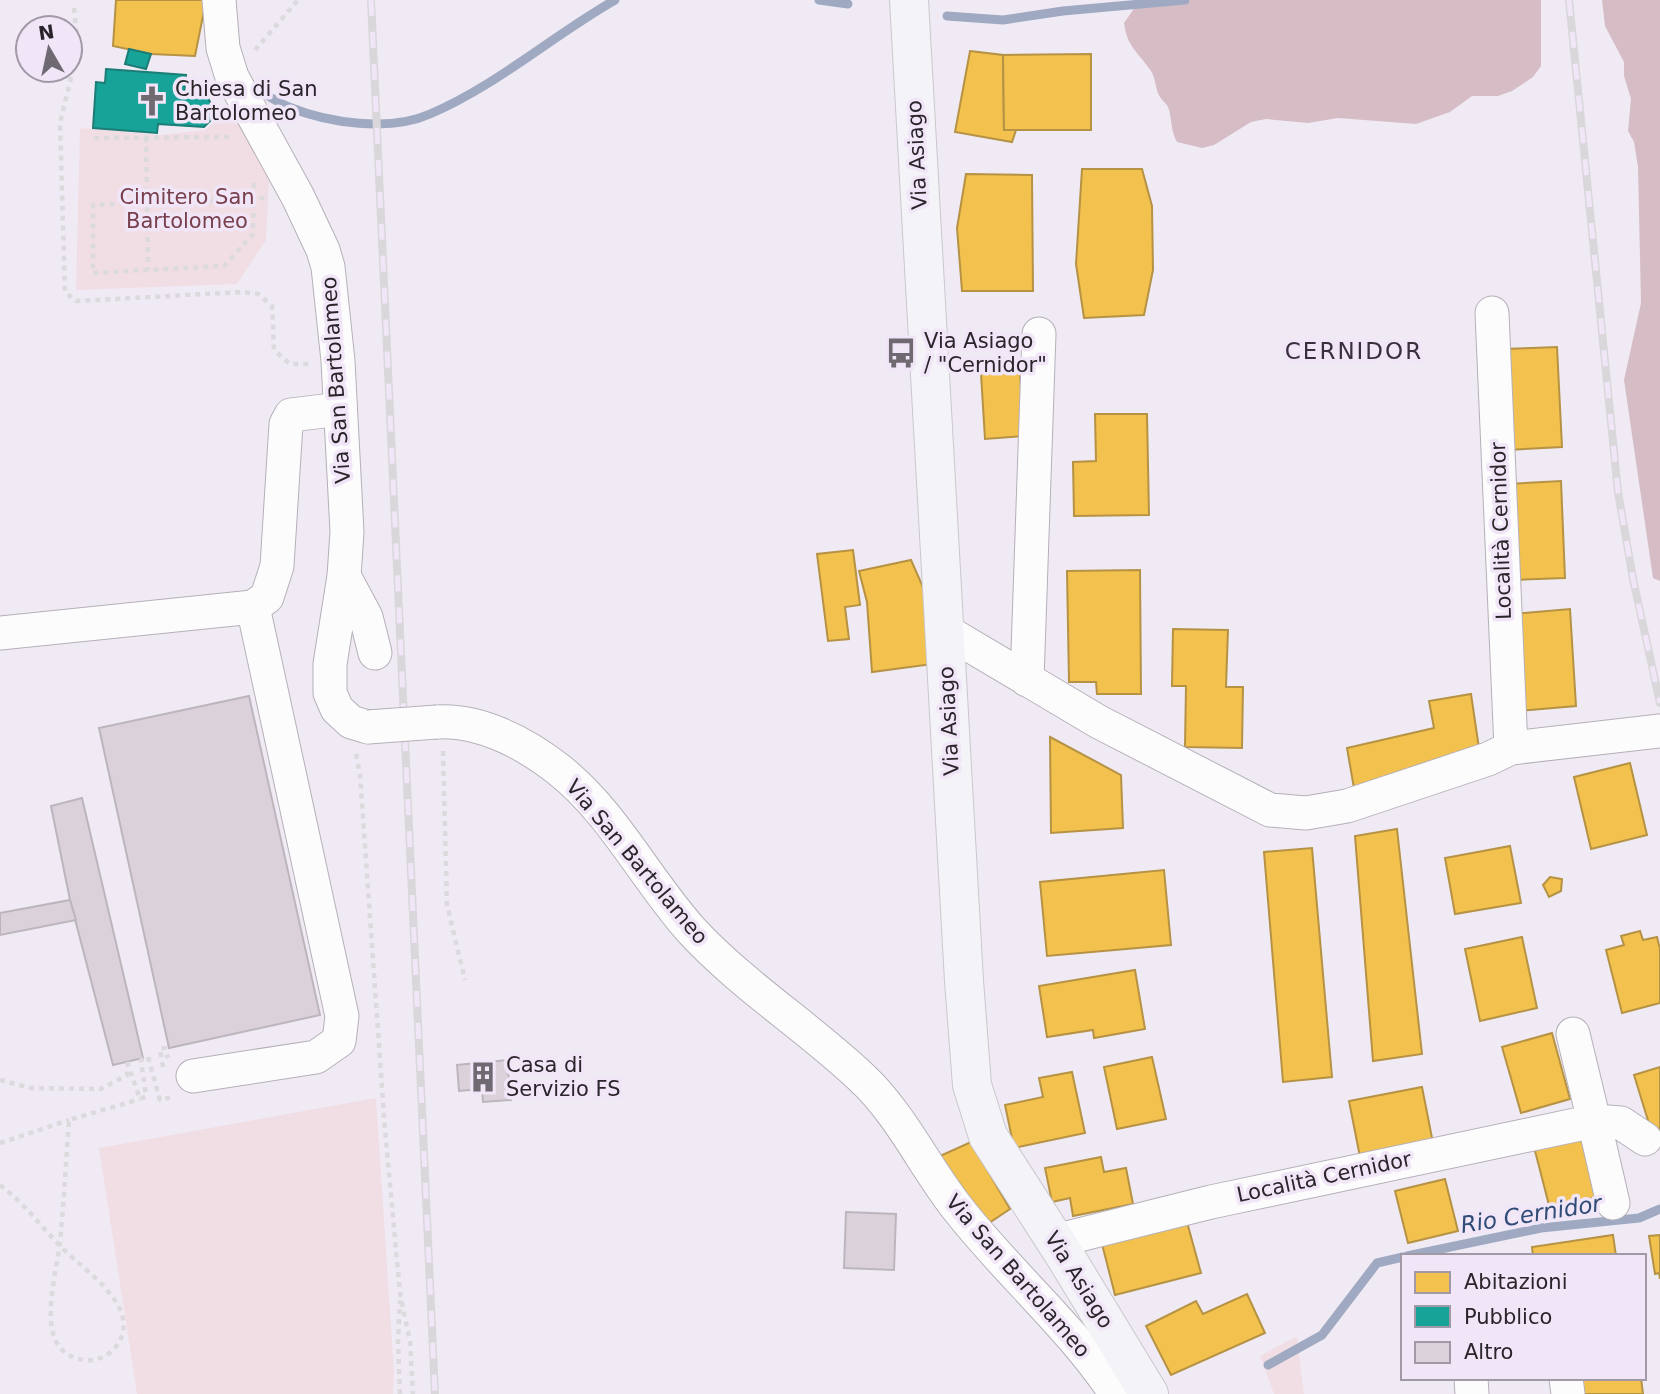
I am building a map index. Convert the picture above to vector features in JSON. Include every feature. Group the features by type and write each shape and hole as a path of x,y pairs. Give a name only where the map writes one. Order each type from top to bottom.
{"main road":[{"name":"Via Asiago","path":"909,0 972,1086 988,1136 1149,1394"}],"street":[{"name":"Via San Bartolameo","path":"219,0 223,48 232,77 279,160 323,250 330,279 338,360 347,532 344,576 329,678 330,693 337,709 359,724 470,724 533,751 583,790 610,821 692,931 753,987 834,1053 883,1099 958,1210 1065,1329 1116,1394"},
{"name":"Località Cernidor","path":"1492,313 1511,748"},
{"path":"1027,680 1039,334"},
{"path":"0,633 253,607 267,597 276,566 286,424 291,415 341,409"},
{"path":"344,576 366,617 375,653"},
{"path":"193,1076 316,1056 339,1041 342,1016 253,607"},
{"path":"944,630 1099,722 1270,810 1306,813 1347,806 1488,759 1511,748 1660,731"},
{"path":"1573,1034 1613,1203"},
{"name":"Località Cernidor","path":"1055,1241 1211,1202 1594,1121 1621,1123 1645,1139"}],"path":[{"path":"289,0 290,8"},
{"path":"232,77 298,0"},
{"path":"74,8 78,49 60,123 65,292 76,301 243,292 258,294 272,306 274,350 290,364 338,360"},
{"path":"94,138 235,137"},
{"path":"146,138 148,270"},
{"path":"254,176 254,199 253,233 224,266 93,273 93,205 254,199 274,198"},
{"path":"439,722 447,905 465,980"},
{"path":"359,724 360,775 385,1130 400,1293 410,1342 413,1394"},
{"path":"0,1080 31,1088 102,1088 127,1074 127,1062"},
{"path":"0,1143 139,1099"},
{"path":"0,1185 29,1211 59,1245 110,1294 119,1308 124,1324 117,1346 108,1354 97,1359 73,1357 63,1351 56,1342 52,1330 55,1268 59,1245 69,1120"},
{"path":"400,1293 400,1394"}],"green space":[{"name":"Cimitero San Bartolomeo","path":"232,107 270,162 266,240 237,284 76,290 80,128 161,135 205,130"},
{"path":"376,1098 394,1373 393,1394 137,1394 99,1148"},
{"path":"1297,1336 1304,1394 1274,1394 1260,1356"}],"shaded area":[{"path":"1140,0 1541,0 1541,66 1533,77 1512,91 1498,96 1472,96 1450,112 1416,124 1338,118 1308,123 1266,119 1251,122 1214,145 1202,148 1177,142 1167,105 1158,94 1153,74 1128,38 1124,23"},
{"path":"1602,0 1660,0 1660,581 1653,578 1624,380 1641,303 1638,167 1634,142 1628,131 1631,99 1624,76 1624,62 1605,26"}],"building: Abitazioni":[{"path":"116,0 204,0 195,56 151,54 113,46"},
{"path":"970,51 1003,55 1004,130 1016,130 1012,142 955,132"},
{"path":"1091,54 1091,130 1004,130 1003,55"},
{"path":"1082,169 1142,169 1152,206 1153,270 1144,315 1084,318 1076,264"},
{"path":"966,174 1032,175 1033,291 962,291 957,228"},
{"path":"1557,347 1562,447 1507,450 1502,349"},
{"path":"1020,372 1024,436 985,439 981,374"},
{"path":"1095,414 1147,414 1149,515 1074,516 1073,462 1096,461"},
{"path":"1561,481 1565,578 1512,580 1507,484"},
{"path":"853,550 860,605 845,607 849,639 828,641 817,554"},
{"path":"911,560 930,603 933,664 872,672 867,602 859,571"},
{"path":"1140,570 1141,694 1097,694 1096,682 1069,682 1067,571"},
{"path":"1570,609 1576,706 1519,711 1513,614"},
{"path":"1173,629 1228,630 1226,687 1243,687 1242,748 1185,747 1186,686 1172,686"},
{"path":"1471,694 1480,755 1355,794 1347,748 1434,728 1429,701"},
{"path":"1050,737 1121,775 1123,828 1051,833"},
{"path":"1630,763 1647,835 1591,849 1574,777"},
{"path":"1397,829 1422,1054 1373,1061 1355,836"},
{"path":"1510,846 1521,903 1455,914 1445,858"},
{"path":"1312,848 1332,1077 1283,1082 1264,852"},
{"path":"1164,870 1171,945 1047,956 1040,882"},
{"path":"1550,877 1562,879 1561,891 1549,897 1543,885"},
{"path":"1640,931 1643,940 1657,937 1660,949 1660,1003 1622,1013 1606,950 1624,945 1621,936"},
{"path":"1522,937 1537,1008 1480,1021 1465,949"},
{"path":"1135,970 1145,1029 1094,1038 1093,1030 1047,1037 1039,986"},
{"path":"1552,1033 1570,1099 1521,1113 1502,1047"},
{"path":"1152,1057 1166,1119 1117,1129 1104,1067"},
{"path":"1660,1067 1660,1138 1654,1140 1634,1075"},
{"path":"1072,1072 1085,1133 1014,1148 1005,1105 1043,1097 1039,1078"},
{"path":"1422,1087 1433,1143 1360,1157 1349,1101"},
{"path":"1591,1132 1607,1194 1550,1209 1534,1147"},
{"path":"971,1142 1010,1209 986,1225 940,1156"},
{"path":"1101,1157 1104,1172 1126,1168 1133,1204 1073,1216 1070,1198 1052,1202 1045,1168"},
{"path":"1445,1179 1458,1231 1408,1243 1395,1191"},
{"path":"1187,1222 1201,1273 1115,1295 1102,1244"},
{"path":"1613,1235 1616,1254 1533,1254 1532,1247"},
{"path":"1660,1235 1660,1279 1659,1273 1655,1274 1649,1236"},
{"path":"1247,1294 1265,1333 1171,1375 1146,1326 1196,1301 1203,1314"},
{"path":"1575,1380 1641,1380 1643,1394 1576,1394"}],"building: Pubblico":[{"path":"129,49 151,54 146,69 125,64"},
{"name":"Chiesa di San Bartolomeo","path":"106,69 186,75 184,94 207,96 212,106 211,120 204,127 158,124 157,133 93,128 96,82 105,83"}],"building: Altro":[{"path":"249,696 320,1015 169,1048 99,728"},
{"path":"82,798 143,1058 113,1065 70,900 51,806"},
{"path":"70,900 76,920 0,935 0,913"},
{"name":"Casa di Servizio FS","path":"507,1060 511,1100 483,1102 482,1089 459,1091 457,1065"},
{"path":"846,1212 896,1214 894,1270 844,1268"}],"waterway":[{"path":"252,86 284,105 340,121 378,124 414,120 454,103 478,89 615,0"},
{"path":"819,0 848,4"},
{"path":"947,16 1003,20 1063,11 1185,0"},
{"name":"Rio Cernidor","path":"1417,1254 1541,1228 1639,1218 1660,1209"},
{"name":"Rio Cernidor","path":"1268,1365 1322,1335 1377,1263 1401,1257"}],"railway":[{"path":"371,0 435,1394"},
{"path":"1569,0 1618,492 1633,579 1660,703"}],"place":[{"name":"Chiesa di San Bartolomeo","path":"152,101"},
{"name":"Via Asiago / \"Cernidor\"","path":"901,353"},
{"name":"Casa di Servizio FS","path":"483,1077"}],"district":[{"name":"CERNIDOR","path":"1354,351"}]}
